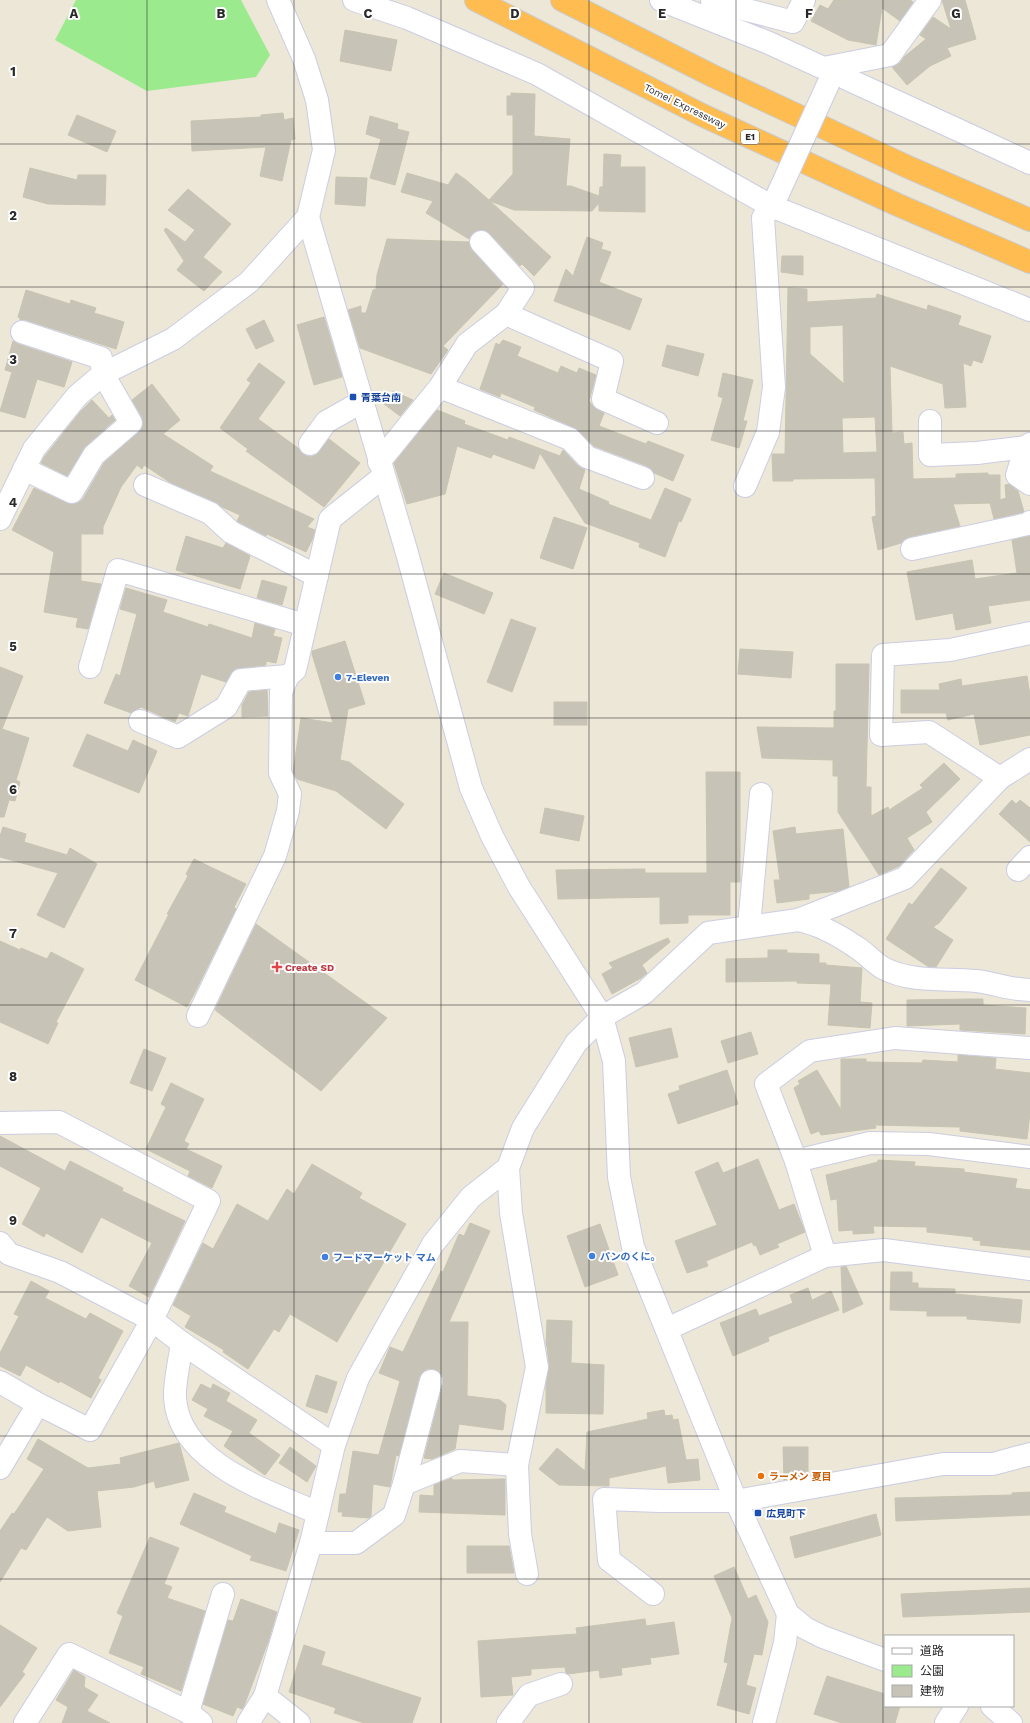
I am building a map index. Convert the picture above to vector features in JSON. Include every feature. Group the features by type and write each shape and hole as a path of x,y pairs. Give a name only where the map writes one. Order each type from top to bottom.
{"highway":[{"name":"Tomei Expressway","path":"476,0 702,115 898,205 1030,262"},
{"path":"562,0 713,76 908,167 1030,220"}],"street":[{"path":"0,519 6,488 24,469 34,449 77,396 103,374 173,339 249,282 308,217 324,150 318,100 304,59 278,0"},
{"path":"354,0 407,18 537,74 774,201 1030,310"},
{"path":"661,0 710,6 793,22 804,0"},
{"path":"745,486 768,432 774,387 763,218 774,201 829,74 890,55 930,0"},
{"path":"710,6 829,74 1030,163"},
{"path":"308,217 407,553 471,788 492,836 519,887 602,1017 614,1061 619,1177 633,1247 736,1501 788,1614 805,1628 822,1637 884,1660"},
{"path":"140,721 178,737 226,708 241,680 288,676 296,670 330,519 381,469 440,387 467,344 506,314 523,288 482,242"},
{"path":"506,314 612,361 603,399 657,423"},
{"path":"22,332 101,358 103,374 131,423 94,455 72,492 24,469"},
{"path":"440,387 570,439 587,457 643,478"},
{"path":"310,444 326,422 363,401"},
{"path":"930,422 930,455 977,453 1028,445 1017,475 1030,484"},
{"path":"146,485 210,513 231,532 317,576"},
{"path":"912,549 1028,524 1030,522"},
{"path":"90,667 118,570 305,625"},
{"path":"1000,778 929,732 882,735 883,655 950,650 1030,633"},
{"path":"198,1016 275,856 288,811 290,794 280,773 282,692 288,676"},
{"path":"527,1574 520,1534 517,1465 537,1366 511,1213 508,1168 523,1128 576,1043 602,1017 644,993 708,933 798,920 905,878 1000,778 1030,759"},
{"path":"749,926 761,794"},
{"path":"798,920 810,922 856,947 882,967 906,977 977,981 1018,990 1030,990"},
{"path":"825,1256 796,1161 766,1084 810,1051 895,1038 1030,1048"},
{"path":"0,1123 59,1122 209,1201 152,1320 90,1430 38,1404 0,1382"},
{"path":"796,1161 870,1143 929,1144 1030,1156"},
{"path":"248,1723 265,1696 311,1543 334,1445 358,1378 433,1244 471,1196 508,1168"},
{"path":"0,1243 8,1254 60,1272 152,1320 182,1343 334,1445"},
{"path":"667,1329 825,1256 884,1250 1030,1270"},
{"path":"182,1343 175,1398 183,1429 213,1462 241,1479 318,1513"},
{"path":"311,1543 356,1543 394,1515 404,1484 431,1381"},
{"path":"0,1468 38,1404"},
{"path":"654,1594 609,1560 604,1499 736,1501 943,1464 993,1464 1030,1454"},
{"path":"404,1484 460,1461 517,1465"},
{"path":"25,1723 69,1654 195,1718 223,1594"},
{"path":"764,1723 785,1643 788,1614"},
{"path":"508,1723 529,1695 561,1684"},
{"path":"265,1696 299,1723"},
{"path":"946,1723 956,1707"},
{"path":"993,1707 1011,1723"}],"green space":[{"path":"76,0 241,0 270,55 256,77 147,91 55,40"}],"building":[{"path":"834,0 910,0 913,2 900,21 882,8 876,45 848,40 811,21 820,5 828,9"},
{"path":"942,0 965,0 976,39 947,48 951,56 930,66 907,85 892,67 900,63 904,57 926,39 920,35 933,17 951,29"},
{"path":"345,30 397,40 391,71 340,61"},
{"path":"511,93 535,94 534,136 570,139 566,186 571,186 599,196 600,187 603,187 604,154 621,155 620,167 645,167 645,212 599,211 599,203 592,211 514,210 490,201 551,257 534,276 522,264 520,266 485,230 479,230 473,233 469,239 426,213 433,201 401,192 407,173 448,185 456,173 489,200 513,174 513,115 507,115 507,96 511,96"},
{"path":"283,113 284,120 293,118 295,139 291,140 282,181 260,176 266,147 192,151 191,121 261,117 261,115"},
{"path":"77,115 116,131 107,152 68,135"},
{"path":"370,116 398,124 397,129 409,132 395,185 370,178 381,139 366,134"},
{"path":"30,168 77,180 78,175 106,175 105,205 48,204 23,197"},
{"path":"336,177 367,178 365,206 335,204"},
{"path":"188,189 231,224 203,257 222,272 204,291 177,270 184,261 164,230 166,228 185,242 195,230 168,210"},
{"path":"587,237 603,243 601,249 611,252 599,282 642,299 630,330 554,301 566,269 573,276"},
{"path":"387,239 469,242 472,250 503,284 443,346 448,350 431,374 360,348 348,310 361,306 361,313 366,313 373,290 376,289 377,275"},
{"path":"782,256 803,256 803,275 781,272"},
{"path":"788,288 807,289 807,302 876,298 877,294 927,310 928,305 961,316 958,325 991,336 982,363 973,360 971,366 963,363 966,407 945,408 943,384 890,366 892,433 903,432 904,444 912,443 913,479 956,478 956,474 988,473 988,475 1000,475 1000,500 1006,498 1005,485 1009,484 1018,491 1024,512 994,519 990,503 953,504 960,526 909,537 901,543 878,550 872,517 876,516 875,478 793,479 793,481 773,481 772,454 785,454","holes":["843,325 844,384 810,354 810,327","875,417 877,452 843,453 842,418"]},
{"path":"26,290 70,304 71,300 96,308 94,313 124,322 116,349 26,320 20,320 18,317"},
{"path":"324,317 342,377 314,385 297,325"},
{"path":"264,320 274,341 256,349 246,329"},
{"path":"503,340 521,347 517,356 558,373 561,366 577,373 579,368 596,375 589,401 594,407 604,413 599,426 646,444 648,441 684,455 673,481 654,473 647,466 594,446 575,428 534,410 535,407 501,393 500,397 480,389 496,343 499,345"},
{"path":"13,341 72,362 64,387 37,379 25,418 0,411 12,372 5,370"},
{"path":"667,345 704,354 698,376 662,366"},
{"path":"259,363 285,382 258,419 298,448 303,454 311,457 315,455 329,439 360,463 324,507 246,451 248,449 220,428 251,383 247,380"},
{"path":"723,373 753,380 743,421 747,421 739,448 711,440 723,398 718,396"},
{"path":"152,384 180,420 163,434 213,466 210,471 314,519 307,527 315,530 313,538 306,552 267,534 266,536 238,522 237,521 240,515 222,507 215,502 171,483 144,465 142,469 137,465 121,487 103,527 103,534 81,534 81,581 101,584 88,629 76,627 78,618 44,612 54,552 12,530 34,488 67,503 78,503 83,499 104,463 142,428 142,417 132,400"},
{"path":"393,391 413,400 400,416 384,404"},
{"path":"92,400 109,418 112,415 115,420 86,446 67,476 41,463 81,411"},
{"path":"437,410 465,421 464,424 508,440 509,437 560,456 563,450 578,466 585,470 579,489 609,502 608,504 651,520 665,488 691,499 681,522 679,521 665,557 639,547 640,543 585,523 540,453 534,469 493,454 491,458 457,446 445,494 407,504 394,463"},
{"path":"554,517 587,528 573,569 540,558"},
{"path":"186,536 223,548 226,543 250,556 240,589 176,570"},
{"path":"1030,536 1030,600 988,606 991,623 956,630 953,613 916,620 907,572 972,560 975,579 1017,573 1012,540"},
{"path":"444,573 493,593 484,614 435,594"},
{"path":"262,580 287,587 282,605 257,598"},
{"path":"126,588 167,600 163,612 208,627 209,624 252,638 255,623 275,629 273,636 282,638 276,663 266,661 266,665 235,669 226,682 201,674 188,716 179,713 175,722 141,707 131,713 104,703 116,674 120,676 137,614 120,609"},
{"path":"511,619 536,628 512,692 487,682"},
{"path":"345,641 365,704 348,709 340,760 349,762 404,804 386,829 336,791 297,779 293,772 301,718 333,723 312,651"},
{"path":"740,649 793,652 791,678 738,674"},
{"path":"836,664 869,664 866,787 871,787 871,816 888,807 889,810 923,788 920,785 944,763 960,779 926,812 932,822 907,838 914,850 899,866 879,875 838,812 838,776 833,776 833,760 762,758 757,727 834,728 834,711 836,711"},
{"path":"0,667 23,676 2,729 29,738 16,780 20,782 15,801 9,800 4,817 0,817"},
{"path":"1027,676 1030,695 1030,735 980,745 974,714 948,720 946,713 901,713 901,690 940,690 939,684 961,679 962,686"},
{"path":"267,690 268,716 242,717 242,705 249,692"},
{"path":"554,702 587,702 587,725 554,725"},
{"path":"87,734 128,751 133,740 157,751 139,793 73,766"},
{"path":"706,772 740,772 740,882 730,882 730,915 688,915 688,923 660,924 660,897 558,899 556,870 645,869 645,873 707,873"},
{"path":"1012,800 1016,804 1020,800 1030,808 1030,842 999,814"},
{"path":"545,808 584,816 579,841 540,833"},
{"path":"3,827 26,834 24,842 67,855 70,848 97,864 64,928 37,915 58,873 0,857 0,836"},
{"path":"795,827 796,834 843,829 849,887 839,891 809,894 809,899 777,903 774,880 780,880 773,831"},
{"path":"194,859 246,884 234,907 236,909 187,1007 135,980 169,914 167,914 188,876 186,874"},
{"path":"941,868 967,888 939,923 933,927 953,940 936,967 929,967 886,939 909,903 912,905"},
{"name":"Create SD","path":"256,924 387,1018 321,1091 215,1010"},
{"path":"668,938 670,942 642,965 647,973 641,978 612,994 602,974 613,968 609,963"},
{"path":"0,941 20,950 21,948 47,959 51,952 84,969 56,1022 58,1023 48,1044 0,1022"},
{"path":"768,950 787,950 787,953 819,954 819,963 862,968 860,1002 872,1003 870,1028 828,1025 831,984 797,983 797,981 726,982 726,959 768,958"},
{"path":"983,999 983,1005 1026,1008 1025,1034 960,1030 960,1024 907,1026 907,1000"},
{"path":"671,1028 678,1057 636,1067 629,1038"},
{"path":"751,1032 758,1054 728,1063 721,1041"},
{"path":"144,1049 166,1058 152,1091 130,1083"},
{"path":"958,1055 996,1058 995,1069 1030,1073 1030,1113 1027,1139 960,1131 960,1127 875,1125 876,1128 821,1135 819,1131 811,1134 794,1088 800,1084 798,1081 817,1070 841,1110 841,1059 866,1059 866,1062 922,1063 923,1060 958,1062"},
{"path":"727,1070 738,1104 678,1124 668,1094 680,1090 679,1086"},
{"path":"171,1083 204,1099 184,1141 189,1144 186,1149 222,1166 212,1188 188,1176 190,1171 146,1149 166,1107 161,1104"},
{"path":"0,1136 65,1171 70,1161 123,1188 122,1191 185,1221 149,1297 129,1286 152,1243 101,1217 82,1253 46,1233 44,1237 22,1224 41,1188 0,1166"},
{"path":"758,1159 779,1210 794,1204 805,1232 777,1244 779,1247 760,1255 756,1245 754,1246 752,1242 706,1261 708,1266 687,1273 675,1241 717,1225 695,1172 718,1162 723,1173"},
{"path":"878,1160 915,1162 914,1166 964,1169 964,1172 1017,1179 1015,1188 1030,1190 1030,1250 980,1245 981,1241 973,1240 973,1237 927,1232 927,1227 873,1226 874,1233 853,1234 853,1230 839,1231 837,1199 831,1200 826,1175 878,1162"},
{"name":"フードマーケット マム","path":"312,1164 362,1193 359,1198 406,1224 337,1342 290,1314 279,1332 274,1329 248,1369 223,1352 224,1350 185,1327 191,1316 173,1305 203,1243 213,1249 237,1204 268,1221 287,1189 294,1194"},
{"path":"470,1223 490,1231 449,1322 468,1322 467,1396 500,1400 506,1405 503,1430 459,1424 455,1449 432,1459 424,1458 443,1384 443,1377 439,1372 434,1369 427,1369 419,1378 399,1456 396,1455 390,1487 373,1484 371,1516 369,1518 342,1516 343,1512 338,1512 340,1494 346,1494 353,1451 379,1455 400,1381 379,1373 390,1347 403,1352 441,1271 443,1272 459,1234 464,1236"},
{"name":"パンのくに。","path":"600,1224 618,1275 585,1287 567,1236"},
{"path":"846,1266 863,1304 843,1313 841,1267"},
{"path":"891,1272 912,1272 912,1283 918,1283 918,1288 955,1289 955,1294 1022,1300 1020,1323 967,1319 967,1316 927,1316 927,1311 890,1310"},
{"path":"31,1281 49,1291 45,1298 86,1319 90,1313 123,1331 98,1378 101,1380 91,1398 26,1365 20,1376 0,1366 0,1353 19,1316 14,1314"},
{"path":"808,1288 812,1300 831,1291 839,1310 768,1337 769,1341 733,1356 720,1323 756,1309 759,1316 793,1303 790,1295"},
{"path":"547,1320 572,1321 571,1363 604,1365 603,1414 546,1413 546,1383 549,1365 546,1346"},
{"path":"316,1375 337,1382 327,1413 306,1406"},
{"path":"201,1384 211,1389 213,1384 230,1393 226,1401 257,1420 249,1433 280,1455 265,1475 224,1446 233,1431 204,1416 208,1409 192,1400"},
{"path":"664,1410 665,1416 672,1415 673,1420 678,1419 686,1460 698,1459 700,1480 668,1483 666,1466 609,1478 609,1486 559,1485 539,1469 557,1448 585,1471 587,1432 648,1419 647,1413"},
{"path":"38,1439 88,1468 121,1464 120,1458 179,1443 189,1480 156,1488 154,1481 134,1487 97,1491 101,1527 68,1531 47,1517 26,1550 21,1548 0,1582 0,1531 12,1513 14,1514 44,1469 27,1459"},
{"path":"290,1447 316,1466 307,1482 279,1463"},
{"path":"783,1447 808,1447 808,1475 784,1480"},
{"path":"452,1478 452,1480 505,1479 505,1515 419,1512 420,1495 434,1496 434,1485"},
{"path":"1030,1492 1030,1515 896,1521 895,1498 1012,1495 1012,1493"},
{"path":"194,1493 226,1507 224,1512 276,1534 279,1523 299,1530 286,1571 250,1560 252,1556 180,1524"},
{"path":"876,1514 881,1535 795,1558 790,1537"},
{"path":"150,1537 179,1548 164,1584 172,1587 167,1598 205,1611 181,1691 141,1674 144,1667 109,1653 123,1616 117,1613"},
{"path":"467,1546 509,1546 514,1573 467,1573"},
{"path":"734,1567 748,1599 756,1595 768,1622 762,1655 754,1654 746,1685 756,1688 749,1714 717,1705 728,1663 724,1662 732,1618 714,1576"},
{"path":"1030,1588 1030,1612 903,1617 901,1594"},
{"path":"241,1599 277,1612 268,1642 244,1706 242,1709 237,1707 233,1716 203,1704 228,1620 233,1621"},
{"path":"645,1619 646,1626 674,1622 679,1654 650,1658 651,1664 621,1668 622,1675 600,1678 599,1670 568,1674 566,1673 565,1667 531,1669 531,1675 511,1677 513,1695 481,1697 478,1641 577,1634 576,1628"},
{"path":"0,1625 37,1648 22,1672 25,1674 0,1707"},
{"path":"304,1645 325,1652 321,1665 421,1698 412,1723 364,1723 334,1713 336,1708 289,1692"},
{"path":"74,1670 85,1677 84,1687 98,1695 87,1711 110,1723 62,1723 68,1707 56,1700"},
{"path":"827,1676 884,1694 884,1707 900,1707 895,1723 842,1723 814,1714"}],"place":[{"name":"青葉台南","path":"353,397"},
{"name":"7-Eleven","path":"338,677"},
{"name":"Create SD","path":"277,967"},
{"name":"パンのくに。","path":"592,1256"},
{"name":"フードマーケット マム","path":"325,1257"},
{"name":"ラーメン 夏目","path":"761,1476"},
{"name":"広見町下","path":"758,1513"}]}
